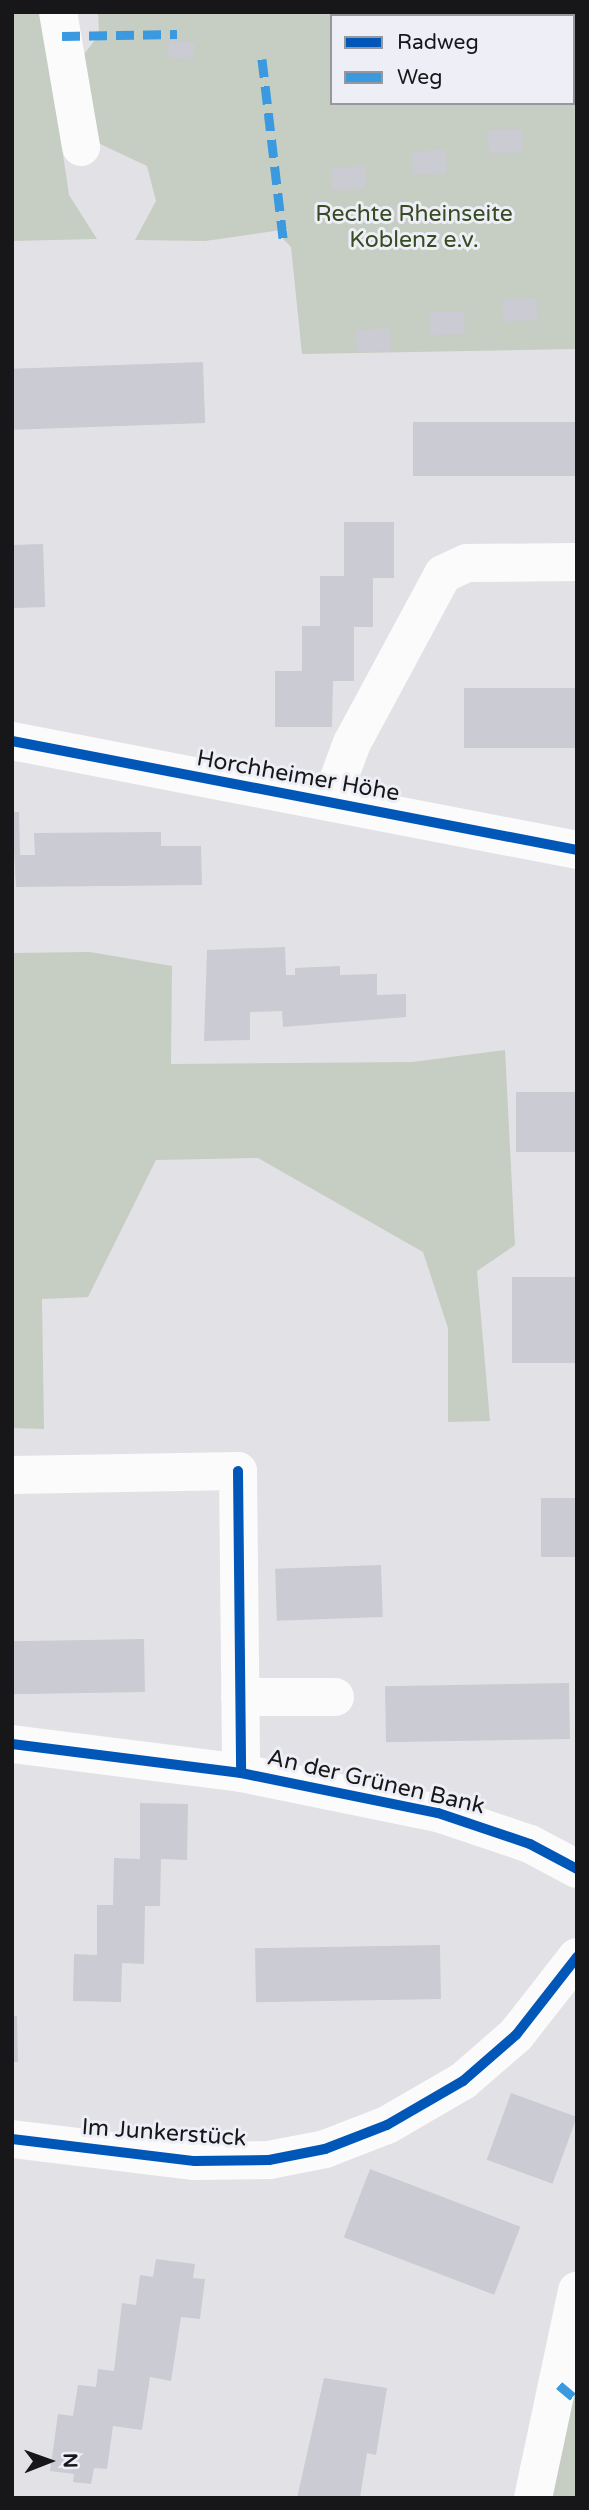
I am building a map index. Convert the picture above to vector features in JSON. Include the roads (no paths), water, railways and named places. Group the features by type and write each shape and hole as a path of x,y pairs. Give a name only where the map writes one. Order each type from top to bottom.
{"street":[{"path":"58,12 81,147"},
{"name":"Horchheimer Höhe","path":"330,802 352,743 443,574 467,563 577,562"},
{"name":"Horchheimer Höhe","path":"12,741 577,850"},
{"name":"An der Grünen Bank","path":"12,1475 238,1471 241,1773"},
{"path":"240,1698 335,1697"},
{"name":"An der Grünen Bank","path":"12,1744 241,1773 438,1813 530,1844 577,1869"},
{"name":"Im Junkerstück","path":"12,2139 195,2161 269,2160 325,2149 387,2125 463,2081 516,2035 577,1957"},
{"path":"533,2498 577,2291"}],"park label":[{"name":"Rechte Rheinseite Koblenz e.v.","path":"414,227"}]}
